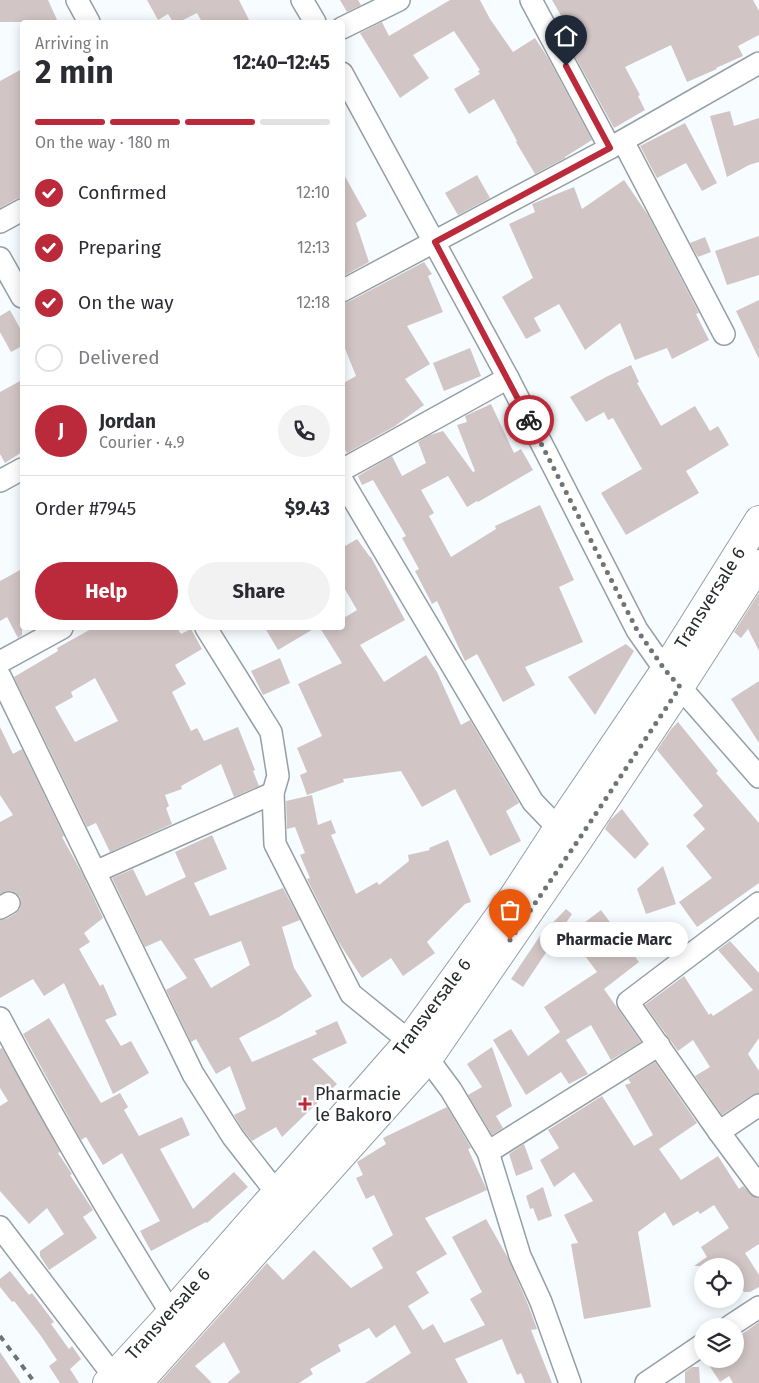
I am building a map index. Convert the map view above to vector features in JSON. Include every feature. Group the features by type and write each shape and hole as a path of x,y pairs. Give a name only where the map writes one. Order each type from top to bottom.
{"main road":[{"name":"Transversale 6","path":"119,1381 188,1328 418,1050 577,842 673,679 759,520"},
{"name":"Transversale 6","path":"119,1381 170,1313 276,1192 418,1050 558,828 759,564"}],"street":[{"path":"76,0 88,20"},
{"path":"302,0 313,20"},
{"path":"345,27 399,0"},
{"path":"531,0 616,144 724,334"},
{"path":"345,289 616,144 759,63"},
{"path":"345,78 508,378 637,630 673,679 759,776"},
{"path":"0,222 20,211"},
{"path":"0,258 20,293"},
{"path":"345,468 508,378"},
{"path":"0,481 20,470"},
{"path":"345,485 534,802 558,828"},
{"path":"0,662 58,630"},
{"path":"207,630 271,732 278,776 273,793 275,844 351,994 418,1050 451,1090 488,1152 520,1256 541,1302 570,1383"},
{"path":"0,676 193,1074 233,1138 276,1192"},
{"path":"95,872 273,793"},
{"path":"759,903 628,1002 759,1186"},
{"path":"0,1018 37,1088 170,1313"},
{"path":"488,1152 659,1046"},
{"path":"719,1132 759,1105"},
{"path":"0,1227 119,1381"},
{"path":"742,1318 759,1307"},
{"path":"646,1383 694,1350"}],"building":[{"path":"0,0 48,0 57,20 20,20 20,22 0,22"},
{"path":"147,0 239,0 249,20 201,20 197,13 183,20 172,20 168,14 158,20"},
{"path":"340,0 358,0 361,5 347,12"},
{"path":"450,0 480,0 490,19 513,52 535,38 548,58 592,140 565,158 535,174 494,99 469,114 454,89 480,74 478,71 480,70 454,31 413,55 429,78 400,98 360,33 382,22 389,36"},
{"path":"552,0 753,0 759,11 759,35 738,46 743,56 687,82 671,45 625,67 640,95 638,96 645,110 614,128 570,47 575,44"},
{"path":"20,70 20,198 0,208 0,81"},
{"path":"730,111 734,126 759,118 759,162 749,165 727,177 710,116"},
{"path":"685,123 717,183 702,191 686,163 657,178 640,146"},
{"path":"477,175 490,198 458,215 445,193"},
{"path":"345,176 367,216 356,223 369,262 345,275"},
{"path":"624,180 648,215 699,313 696,314 709,340 672,359 667,348 635,360 620,323 585,350 559,304 534,318 541,331 526,339 502,297 533,278 509,224 535,212 532,204 574,187 582,209"},
{"path":"759,236 759,275 727,285 715,251"},
{"path":"705,237 711,252 698,257 690,243"},
{"path":"424,262 432,274 428,276 443,312 407,326 430,364 405,379 424,405 395,426 347,453 345,449 345,382 356,376 345,348 345,302"},
{"path":"759,300 759,359 736,311"},
{"path":"10,310 20,328 20,347 11,352 0,332 0,316"},
{"path":"470,348 481,376 444,391 433,363"},
{"path":"631,365 639,382 637,383 661,426 695,406 710,431 718,426 729,445 686,471 699,493 626,535 601,493 642,469 613,418 608,420 604,412 586,422 570,397"},
{"path":"20,381 20,453 5,463 0,454 0,392"},
{"path":"491,404 514,453 521,449 533,470 467,507 448,476 421,490 434,513 429,516 451,557 496,529 495,526 540,505 574,580 559,587 583,642 525,667 535,685 503,702 477,654 465,661 437,601 432,604 415,571 419,569 402,538 406,536 373,480 362,485 358,476 392,456 402,476 426,463 418,442 430,435 443,431 473,472 475,471 457,425 467,422 465,416"},
{"path":"357,539 371,557 405,620 360,645 384,682 426,655 437,672 461,725 470,720 519,803 506,811 521,841 490,856 455,789 422,807 401,771 343,779 344,782 307,795 300,775 307,772 297,748 322,736 298,684 342,663 321,630 345,630 345,617 357,610 345,589 345,546"},
{"path":"20,570 20,630 22,630 22,635 18,638 7,617 0,621 0,581"},
{"path":"759,593 759,651 748,629 741,638 734,632"},
{"path":"89,630 178,630 181,634 192,630 202,649 175,665 186,684 172,692 191,731 197,728 204,741 238,727 255,770 253,771 259,786 234,797 221,764 181,786 182,789 165,795 169,806 166,808 172,824 110,852 96,823 87,827 14,677 58,651 57,648","holes":["95,678 118,721 75,742 55,707 73,697 71,692"]},
{"path":"266,630 312,630 278,650"},
{"path":"626,644 634,651 595,715 568,677"},
{"path":"280,658 290,683 263,695 251,671"},
{"path":"759,681 759,743 731,699"},
{"path":"678,722 718,771 716,773 759,823 759,883 697,927 679,902 712,878 686,846 705,829 693,815 703,806 657,750"},
{"path":"0,727 13,754 22,749 64,836 62,837 82,873 103,918 84,933 90,942 79,949 100,986 103,984 117,1015 105,1020 121,1046 131,1041 149,1073 113,1094 64,983 44,996 33,979 0,998 0,920 15,914 20,909 21,903 20,897 15,892 9,891 0,894 0,822 13,815 0,795"},
{"path":"312,795 318,825 331,820 336,833 331,835 356,894 377,882 379,885 409,861 408,855 430,850 429,848 448,840 471,902 465,904 427,942 435,953 403,976 391,958 362,978 338,941 307,879 310,878 300,855 305,853 295,827 287,829 286,801"},
{"path":"622,809 649,844 635,859 605,829 610,820"},
{"path":"212,835 227,869 194,883 210,916 283,888 300,920 282,927 294,968 312,996 279,1017 239,1038 252,1062 317,1034 315,1031 337,1021 347,1043 312,1059 337,1084 282,1137 276,1127 252,1141 243,1130 234,1115 246,1109 230,1066 216,1074 196,1039 191,1042 166,990 187,978 161,940 145,947 112,878 133,869 146,896 186,877 175,852","holes":["241,941 250,965 211,988 194,959"]},
{"path":"663,866 676,904 646,914 637,889"},
{"path":"566,909 572,914 561,930 567,936 601,910 639,962 604,989 641,1042 611,1060 591,1025 566,1040 588,1074 569,1084 561,1072 526,1095 493,1040 511,1029 528,1056 560,1032 544,1007 597,972 577,945 567,955 553,942 523,987 511,979 540,936"},
{"path":"730,941 759,973 759,1038 748,1054 759,1071 759,1093 752,1095 722,1115 695,1076 710,1067 693,1040 678,1051 645,1005 684,976 709,1015 711,1013 713,1016 753,990 718,950"},
{"path":"49,1018 101,1103 120,1093 128,1107 124,1110 139,1136 182,1117 190,1135 160,1149 193,1209 234,1172 248,1187 207,1223 151,1251 140,1231 160,1221 122,1153 103,1165 86,1137 81,1140 23,1034"},
{"path":"492,1047 512,1106 496,1116 503,1128 492,1135 468,1095 482,1087 467,1064"},
{"path":"2,1048 60,1152 58,1153 72,1174 70,1175 93,1210 83,1217 97,1238 49,1270 40,1256 40,1251 64,1234 47,1208 29,1224 0,1191 0,1106 8,1101 0,1088 0,1049"},
{"path":"655,1062 697,1123 659,1149 681,1180 718,1156 739,1189 743,1186 754,1197 759,1198 759,1244 745,1253 759,1275 759,1287 750,1292 744,1292 744,1258 706,1258 707,1257 701,1247 729,1228 714,1205 700,1214 698,1211 673,1226 665,1212 638,1232 651,1307 584,1319 571,1244 578,1243 564,1215 593,1201 574,1172 554,1187 540,1160 559,1148 548,1130 602,1096 634,1146 653,1135 625,1085 631,1083 628,1079"},
{"path":"447,1107 471,1148 468,1149 487,1190 425,1218 447,1254 416,1272 429,1293 408,1306 423,1330 433,1324 444,1343 485,1325 470,1299 482,1292 452,1237 486,1219 508,1258 529,1307 537,1329 531,1330 552,1383 525,1383 521,1373 517,1375 502,1339 455,1359 468,1383 365,1383 411,1353 395,1325 376,1338 369,1328 338,1345 341,1351 310,1369 313,1374 299,1383 227,1383 240,1372 224,1342 195,1366 212,1383 159,1383 267,1263 283,1280 314,1250 351,1288 383,1268 372,1248 393,1235 374,1195 366,1199 356,1178 363,1175 357,1162 386,1144 383,1138"},
{"path":"524,1144 533,1169 516,1176 509,1154"},
{"path":"543,1187 552,1216 538,1221 533,1208 530,1209 526,1196"},
{"path":"10,1271 29,1295 32,1293 54,1322 51,1324 69,1349 72,1346 81,1359 70,1369 79,1383 60,1383 49,1366 57,1360 14,1301 12,1302 0,1287 0,1279"},
{"path":"759,1322 759,1383 733,1383 729,1376 720,1382 711,1368 744,1368 744,1333"},
{"path":"0,1352 21,1383 0,1383"},
{"path":"692,1367 699,1368 700,1383 685,1383 685,1372"}],"railway":[{"path":"0,1336 35,1383"}],"way so far":[{"path":"510,940 680,687 665,670 637,630 529,420"}],"place":[{"name":"Pharmacie Marc","path":"510,940"},
{"name":"Pharmacie le Bakoro","path":"305,1104"}],"route":[{"path":"529,420 435,242 610,148 566,66"}]}
